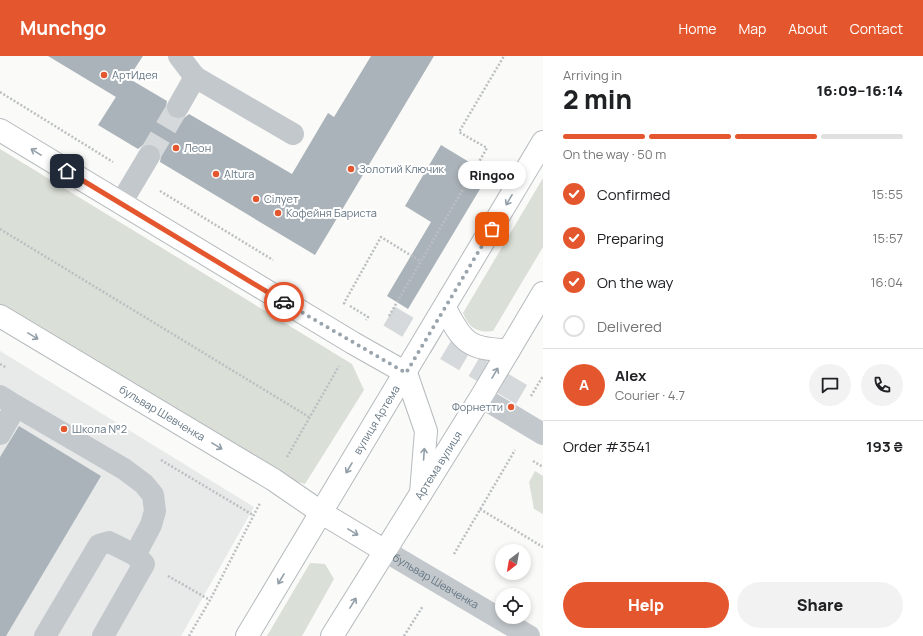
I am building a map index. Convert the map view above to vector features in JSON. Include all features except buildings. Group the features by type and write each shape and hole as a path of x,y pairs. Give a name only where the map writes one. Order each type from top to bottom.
{"main road":[{"path":"0,130 353,343 406,373 426,431 421,493"},
{"name":"вулиця Артема","path":"247,636 406,373 543,142"},
{"name":"Артема вулиця","path":"332,636 481,397 543,293"},
{"path":"444,308 455,329 465,340 477,347 488,350 509,350"},
{"name":"бульвар Шевченка","path":"0,316 274,480 322,513 385,551"}],"street":[{"path":"179,56 195,77 293,134"},
{"path":"178,107 195,77"},
{"path":"121,203 149,156"},
{"path":"481,397 543,434"},
{"path":"0,434 8,401 124,469 144,484 153,495 156,511 152,525 139,559 104,636"},
{"path":"45,636 99,545 109,542 139,559"},
{"name":"бульвар Шевченка","path":"385,551 528,636"}],"path":[{"path":"388,316 487,148 459,132 504,56"},
{"path":"0,92 137,178 277,262"},
{"path":"0,229 309,417"},
{"path":"344,303 381,237 420,261"},
{"path":"188,636 210,600 253,515 368,317 337,299"},
{"path":"529,399 543,376"},
{"path":"454,554 514,450"},
{"path":"480,509 543,547"},
{"path":"139,559 210,600"},
{"path":"404,636 423,606"}],"shaded area":[{"path":"0,149 352,364 364,390 305,484 270,474 0,310"},
{"path":"543,178 543,247 493,331 478,330 471,326 463,313"},
{"name":"Школа №2","path":"0,351 254,507 181,636 0,636"},
{"path":"535,471 543,476 543,514 534,509 529,482"},
{"path":"310,563 325,564 334,579 302,636 267,636"}],"tunnel":[{"path":"149,156 178,107"},
{"path":"389,316 529,399"}],"way so far":[{"path":"284,302 406,373 492,229"}],"place":[{"name":"АртИдея","path":"104,75"},
{"name":"Леон","path":"176,148"},
{"name":"Золотий Ключик","path":"351,169"},
{"name":"Altura","path":"216,174"},
{"name":"Сілует","path":"256,199"},
{"name":"Кофейня Бариста","path":"278,213"},
{"name":"Ringoo","path":"492,229"},
{"name":"Форнетти","path":"511,407"},
{"name":"Школа №2","path":"64,429"}],"route":[{"path":"67,171 284,302"}]}
